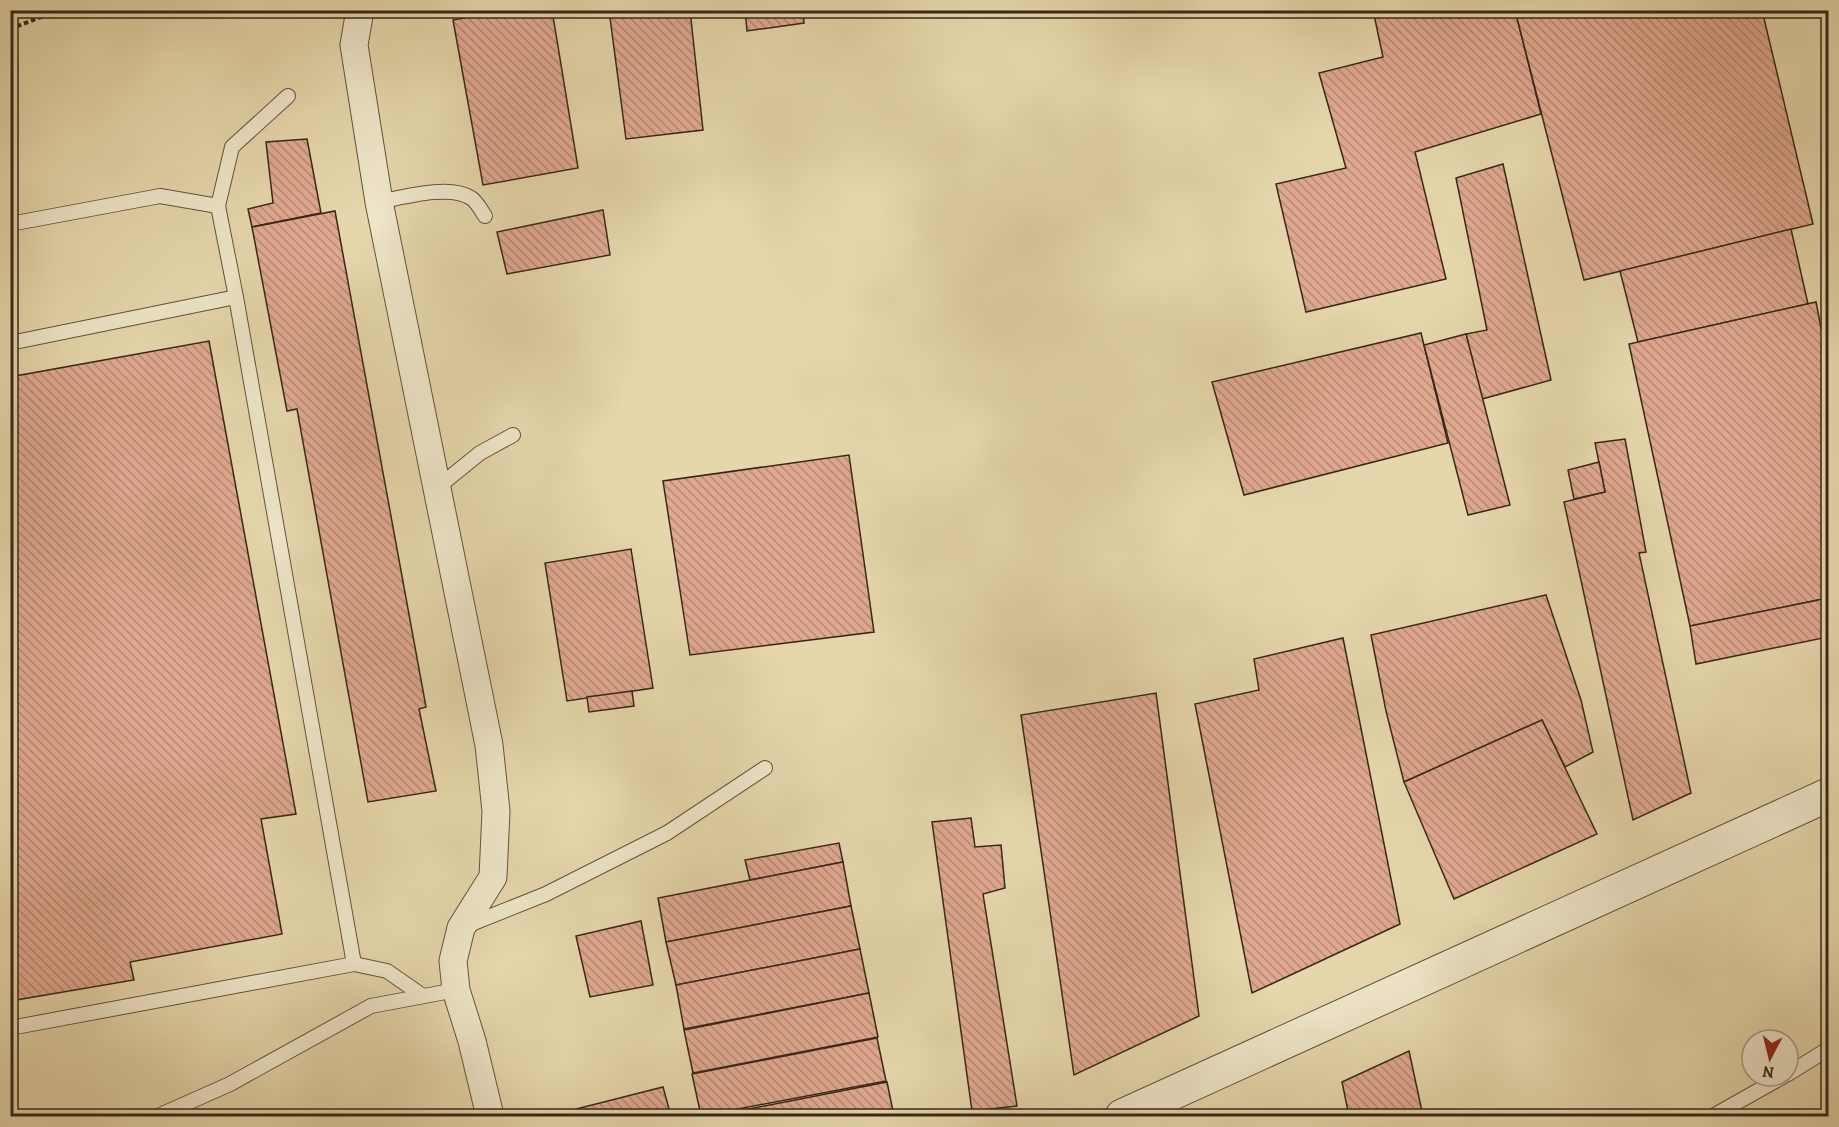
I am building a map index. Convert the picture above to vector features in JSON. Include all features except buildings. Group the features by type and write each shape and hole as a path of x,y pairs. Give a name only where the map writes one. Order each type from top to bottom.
{"street":[{"path":"360,10 354,45 379,202 489,745 496,811 493,877 461,928 453,962 456,990 472,1041 490,1116"},
{"path":"1122,1116 1828,795"}],"lane":[{"path":"288,96 232,147 218,206 354,964"},
{"path":"379,202 429,193 460,191 474,199 485,216"},
{"path":"10,224 160,196 218,206"},
{"path":"10,343 236,297"},
{"path":"438,487 480,453 513,435"},
{"path":"461,928 546,894 667,833 765,768"},
{"path":"10,1028 354,964 387,971 423,996"},
{"path":"158,1116 230,1084 371,1006 456,990"},
{"path":"1800,1066 1828,1049"},
{"path":"1713,1116 1763,1088"}],"path":[{"path":"10,29 59,10"}]}
